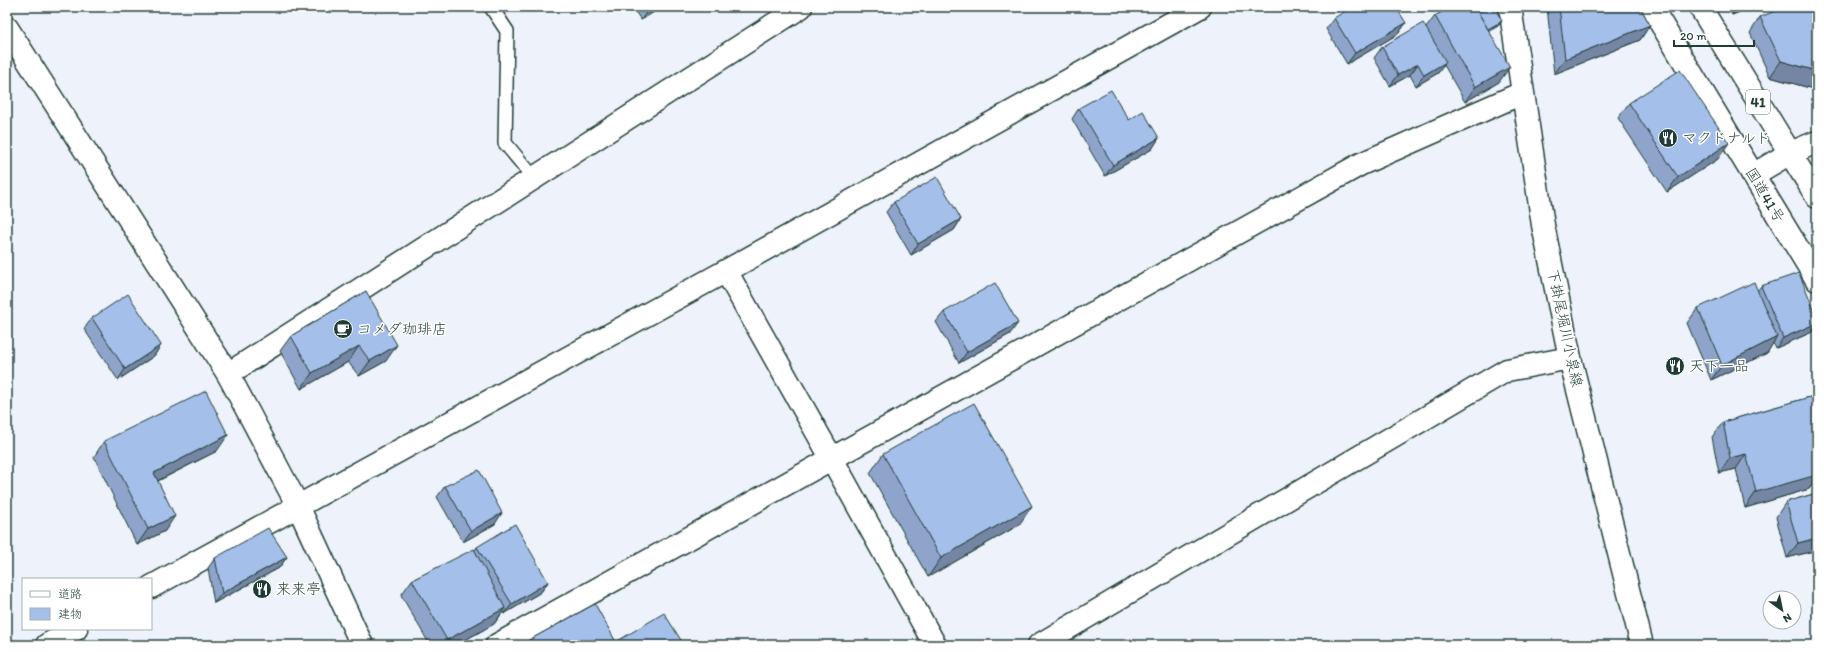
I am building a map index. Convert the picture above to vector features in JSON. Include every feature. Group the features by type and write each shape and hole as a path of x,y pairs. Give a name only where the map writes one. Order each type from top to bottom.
{"main road":[{"path":"228,374 801,7"},
{"path":"152,586 726,271 1200,7"},
{"name":"下掛尾堀川小泉線","path":"1510,7 1522,94 1544,225 1570,358 1642,645"},
{"name":"国道41号","path":"1651,7 1817,280"},
{"name":"41","path":"1700,7 1817,197"},
{"path":"7,28 228,374 298,506 362,645"},
{"path":"497,645 1361,164 1522,94"},
{"path":"1753,175 1790,153 1817,142"},
{"path":"726,271 935,645"},
{"path":"1039,645 1506,370 1570,358"},
{"path":"48,645 74,630"}],"lane":[{"path":"491,7 507,31 505,143 534,178"}],"building":[{"path":"1352,7 1396,7 1406,23 1355,53 1334,18"},
{"path":"1450,7 1475,7 1510,67 1475,87 1435,16"},
{"path":"1487,7 1494,7 1502,21 1488,29 1478,12"},
{"path":"1559,7 1640,7 1650,25 1565,59"},
{"path":"1786,7 1817,7 1817,71 1781,61 1760,17"},
{"path":"1423,23 1446,62 1424,75 1418,64 1398,75 1382,47"},
{"name":"マクドナルド","path":"1680,70 1729,143 1678,177 1629,103"},
{"path":"1111,90 1129,120 1143,111 1159,138 1113,165 1079,108"},
{"path":"937,177 961,219 918,244 894,202"},
{"path":"1799,273 1817,317 1817,323 1783,338 1761,286"},
{"path":"1754,282 1777,337 1722,365 1698,308"},
{"path":"995,283 1018,323 967,352 944,312"},
{"name":"コメダ珈琲店","path":"366,291 397,345 370,361 359,346 312,373 291,336"},
{"path":"128,294 161,345 125,369 92,318"},
{"path":"206,391 228,435 154,473 175,516 148,529 104,441"},
{"path":"1817,395 1817,466 1814,467 1817,470 1817,475 1756,492 1746,454 1730,458 1723,422"},
{"path":"974,403 1032,506 941,558 883,454"},
{"path":"479,470 502,513 471,531 445,486"},
{"path":"1817,493 1817,538 1798,543 1786,502"},
{"path":"515,524 548,582 512,604 477,547"},
{"path":"268,528 287,557 222,593 215,558"},
{"path":"474,549 505,608 447,640 412,580"},
{"path":"595,604 616,642 664,613 684,645 520,645"}],"place":[{"name":"マクドナルド","path":"1668,138"},
{"name":"コメダ珈琲店","path":"343,329"},
{"name":"天下一品","path":"1675,366"},
{"name":"来来亭","path":"262,589"}]}
